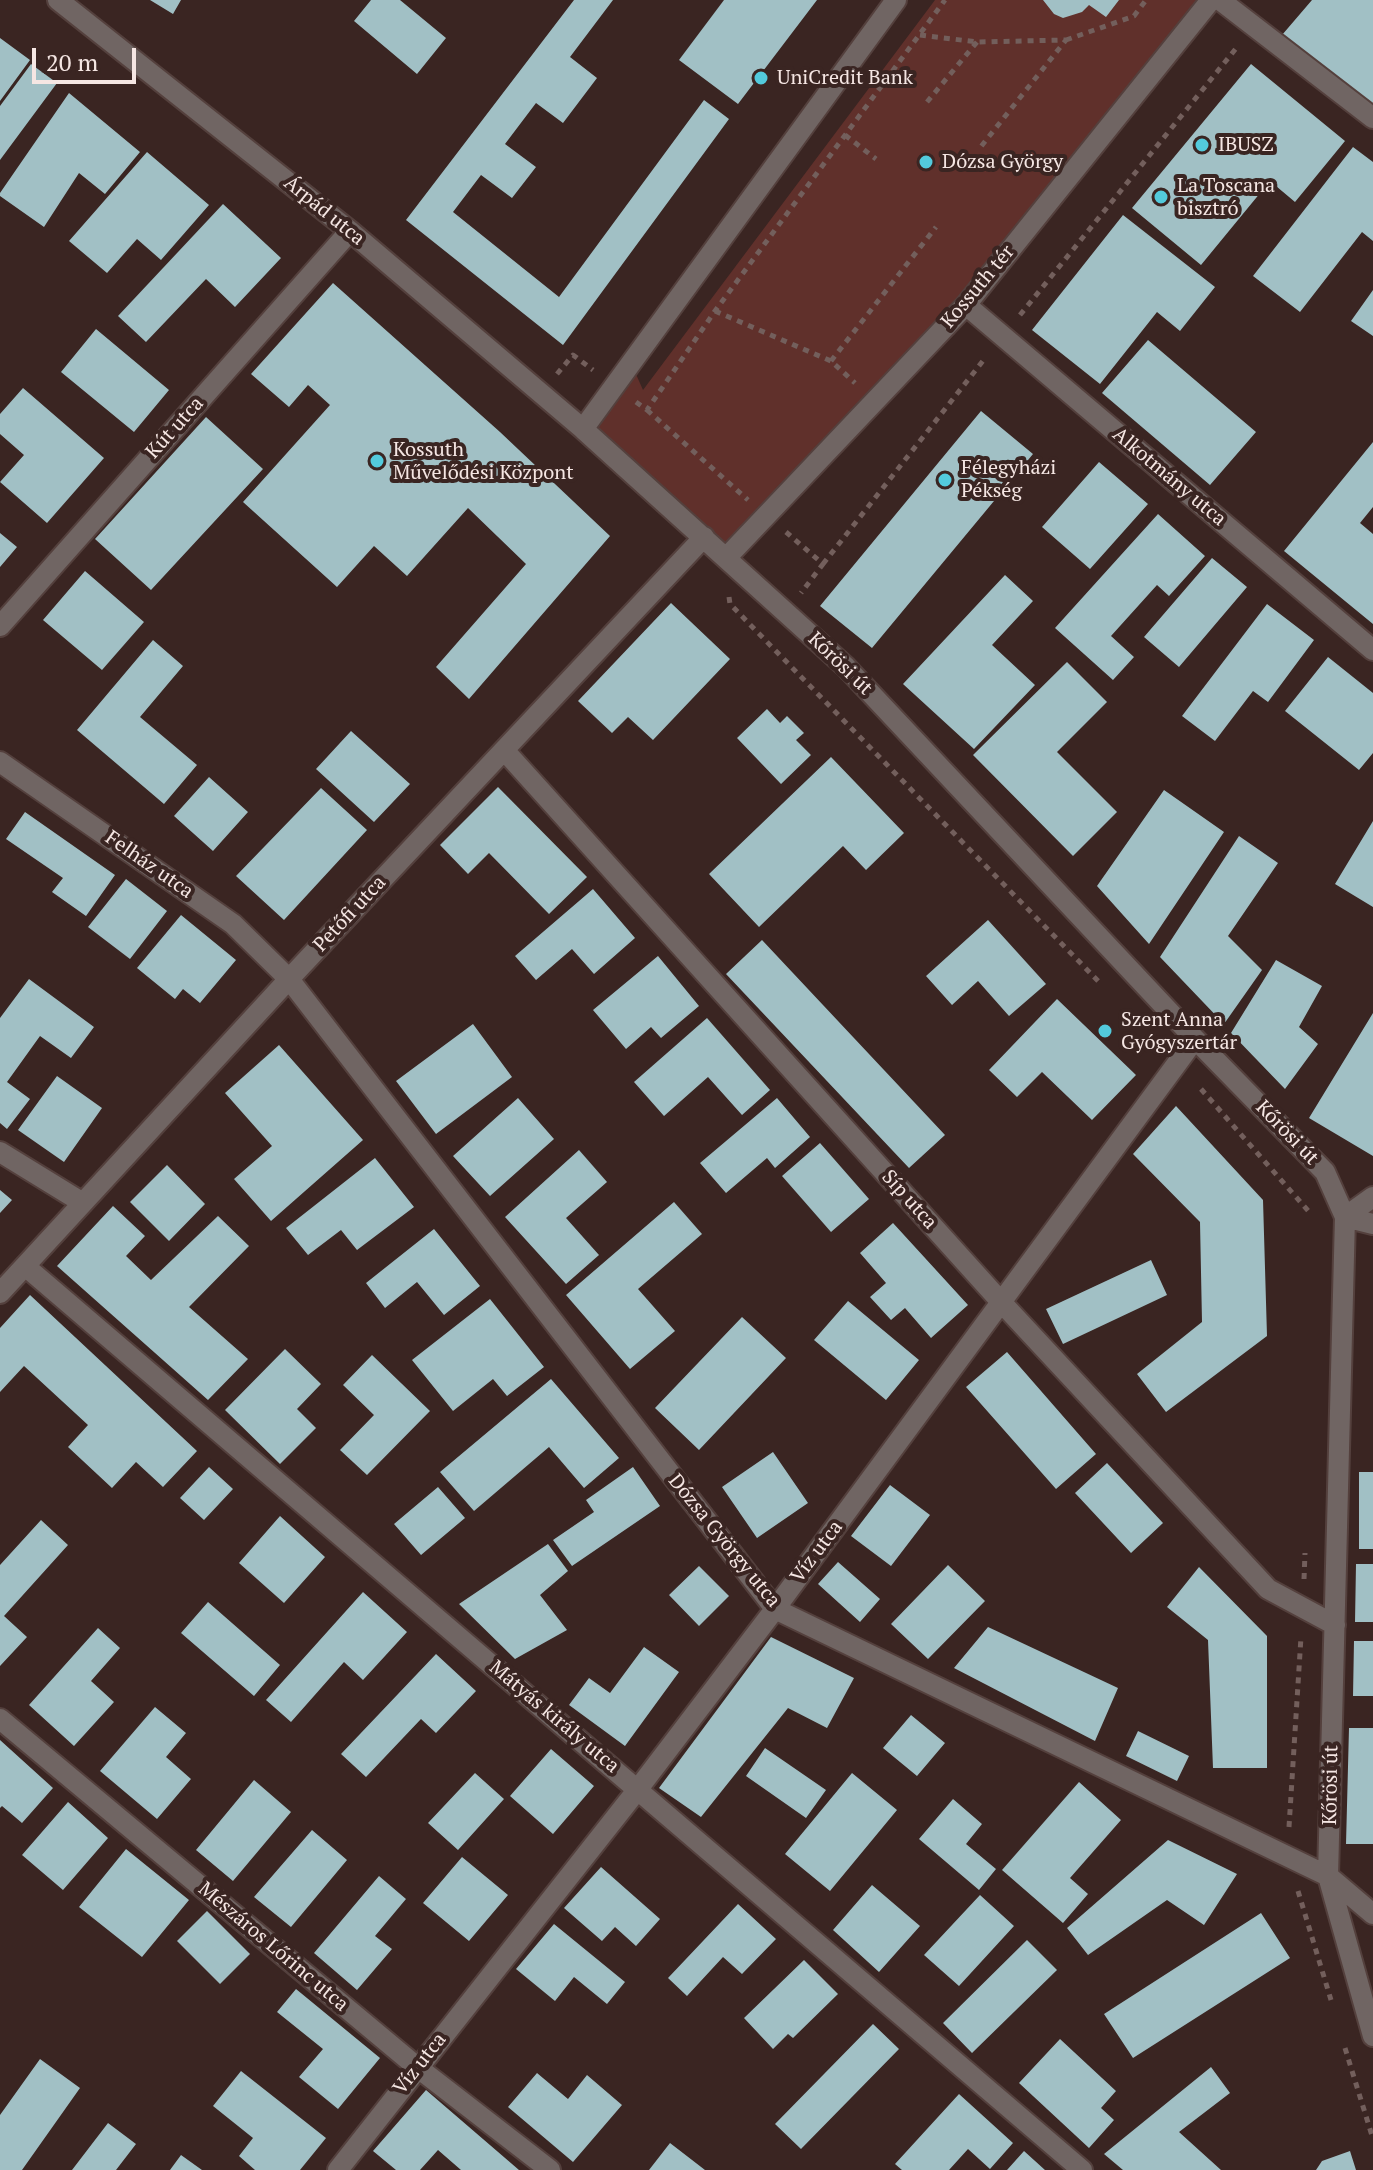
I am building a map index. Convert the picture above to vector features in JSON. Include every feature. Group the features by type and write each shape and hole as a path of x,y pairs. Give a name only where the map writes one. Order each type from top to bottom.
{"street":[{"name":"Árpád utca","path":"58,0 350,231 583,429"},
{"path":"704,537 583,429 896,0"},
{"name":"Kossuth tér","path":"726,558 966,305 1211,0"},
{"path":"1220,0 1373,118"},
{"name":"Kút utca","path":"0,626 350,231"},
{"name":"Alkotmány utca","path":"966,305 1373,650"},
{"name":"Kőrösi út","path":"704,537 846,667 1195,1039 1325,1172 1345,1217 1328,1876 1373,2036"},
{"name":"Petőfi utca","path":"0,1293 289,979 704,537"},
{"name":"Síp utca","path":"504,750 1002,1303 1268,1589 1335,1625"},
{"name":"Felház utca","path":"0,762 233,924 289,979"},
{"name":"Dózsa György utca","path":"289,979 775,1609 1287,1855 1328,1876 1373,1914"},
{"name":"Víz utca","path":"338,2170 638,1789 775,1609 1195,1039"},
{"path":"0,1152 83,1203"},
{"path":"1345,1217 1373,1197"},
{"path":"1345,1217 1373,1224"},
{"name":"Mátyás király utca","path":"25,1266 1082,2170"},
{"name":"Mészáros Lőrinc utca","path":"0,1719 417,2067 550,2170"}],"path":[{"path":"920,35 977,42 1066,40 1134,16 1146,0"},
{"path":"823,564 1003,336 1255,26"},
{"path":"979,149 1066,40"},
{"path":"927,102 977,42"},
{"path":"845,135 876,159"},
{"path":"831,361 936,227"},
{"path":"715,311 831,361 876,401"},
{"path":"726,558 730,604 1102,984"},
{"path":"1178,1063 1318,1222"},
{"path":"1306,1546 1287,1855 1332,2004"},
{"path":"1341,2034 1373,2139"}],"shaded area":[{"path":"935,0 1211,0 966,305 726,558 583,429 631,363 643,390"}],"building":[{"path":"150,0 181,0 173,14"},
{"path":"371,0 400,0 446,38 417,74 354,21"},
{"path":"574,0 613,0 570,57 597,78 563,123 536,103 505,144 536,167 512,198 481,175 453,212 559,297 704,100 729,119 563,345 406,220"},
{"path":"724,0 817,0 738,104 679,60"},
{"path":"1043,0 1119,0 1106,17 1089,5 1082,12 1063,18 1054,14"},
{"path":"1312,0 1373,0 1373,105 1282,35"},
{"path":"0,38 30,60 0,101"},
{"path":"31,64 57,83 0,160 0,106"},
{"path":"1251,64 1345,141 1295,202 1270,181 1201,265 1132,208"},
{"path":"69,93 140,152 105,194 79,173 44,227 0,193"},
{"path":"1353,147 1373,162 1373,241 1362,232 1300,312 1253,276"},
{"path":"147,152 209,205 161,260 137,239 107,273 69,241"},
{"path":"223,204 281,258 235,307 206,279 146,342 118,316"},
{"path":"1123,215 1215,287 1180,331 1157,312 1100,384 1032,330"},
{"name":"Kossuth Művelődési Központ","path":"333,283 500,432 610,536 469,699 436,667 526,564 468,508 407,576 374,546 337,587 243,502 330,405 308,385 289,407 251,374"},
{"path":"1373,290 1373,336 1351,321"},
{"path":"96,329 169,390 134,432 61,372"},
{"path":"1148,340 1256,432 1210,485 1102,393"},
{"path":"23,388 104,458 47,523 0,482 24,455 0,434 0,414"},
{"path":"981,411 1033,454 872,648 820,606"},
{"path":"206,417 263,469 151,590 95,539"},
{"path":"1373,442 1373,507 1360,523 1373,534 1373,624 1284,551"},
{"path":"1099,462 1148,504 1090,569 1042,527"},
{"path":"1158,514 1205,556 1169,596 1157,585 1111,636 1134,657 1113,680 1055,628"},
{"path":"0,533 17,547 0,567"},
{"path":"1212,558 1247,587 1179,667 1144,637"},
{"path":"85,571 144,622 102,670 43,620"},
{"path":"1005,575 1033,601 992,645 1035,685 974,749 903,684"},
{"path":"671,603 730,659 653,740 628,717 612,733 578,701"},
{"path":"1267,604 1314,640 1268,702 1253,691 1215,741 1182,716"},
{"path":"153,640 183,666 140,717 197,765 164,804 77,730"},
{"path":"1328,657 1373,693 1373,753 1359,770 1285,711"},
{"path":"1067,662 1107,702 1057,752 1117,812 1073,856 973,755"},
{"path":"767,709 780,723 787,716 804,733 796,740 811,755 781,784 737,738"},
{"path":"351,731 410,784 374,822 316,769"},
{"path":"831,757 904,833 866,870 843,846 759,927 709,874"},
{"path":"209,777 248,812 213,851 174,816"},
{"path":"498,787 587,877 549,914 489,853 468,874 440,845"},
{"path":"321,788 367,830 284,920 236,876"},
{"path":"1164,790 1224,832 1149,944 1097,886"},
{"path":"25,812 115,875 86,916 52,892 63,878 6,839"},
{"path":"1373,821 1373,907 1335,884"},
{"path":"1239,836 1278,863 1228,936 1262,970 1224,1024 1160,957"},
{"path":"126,879 167,911 130,959 88,927"},
{"path":"593,889 635,938 594,974 572,949 536,980 515,956"},
{"path":"181,915 236,960 200,1003 183,989 175,999 137,968"},
{"path":"988,920 1046,984 1009,1016 978,981 952,1005 926,976"},
{"path":"762,940 945,1135 909,1168 726,974"},
{"path":"658,956 699,1006 661,1038 651,1027 626,1049 593,1010"},
{"path":"1276,960 1322,986 1299,1027 1318,1044 1285,1089 1231,1033"},
{"path":"29,979 94,1027 71,1058 40,1036 7,1082 30,1099 7,1129 0,1123 0,1018"},
{"path":"1057,999 1136,1075 1092,1120 1042,1072 1017,1097 989,1070"},
{"path":"1373,1013 1373,1156 1309,1118"},
{"path":"707,1018 770,1090 742,1115 708,1077 664,1116 634,1082"},
{"path":"473,1024 512,1077 436,1134 396,1081"},
{"path":"279,1045 363,1140 271,1221 234,1179 272,1146 225,1093"},
{"path":"57,1076 102,1108 64,1162 18,1130"},
{"path":"518,1098 554,1139 490,1196 453,1156"},
{"path":"777,1098 810,1137 775,1168 767,1158 726,1193 700,1163"},
{"path":"1176,1106 1263,1200 1267,1336 1166,1412 1137,1374 1202,1322 1200,1222 1133,1154"},
{"path":"820,1143 869,1199 831,1232 782,1176"},
{"path":"579,1150 607,1182 566,1218 599,1255 566,1284 505,1217"},
{"path":"375,1158 414,1207 357,1250 341,1230 308,1255 286,1228"},
{"path":"167,1165 205,1204 169,1241 130,1202"},
{"path":"0,1190 12,1200 0,1213"},
{"path":"674,1202 702,1234 638,1289 675,1331 630,1369 566,1295"},
{"path":"113,1206 145,1236 126,1256 151,1280 218,1216 249,1246 189,1307 248,1359 208,1400 57,1266"},
{"path":"893,1223 968,1305 931,1338 905,1308 891,1320 870,1297 886,1283 860,1253"},
{"path":"434,1229 480,1286 444,1315 417,1282 385,1308 366,1283"},
{"path":"1151,1260 1167,1295 1063,1344 1046,1309"},
{"path":"30,1295 197,1451 163,1487 136,1462 112,1488 68,1447 88,1425 24,1366 0,1392 0,1328"},
{"path":"490,1299 544,1367 507,1396 493,1379 453,1411 412,1360"},
{"path":"848,1301 919,1360 886,1400 814,1340"},
{"path":"742,1317 786,1358 699,1450 655,1408"},
{"path":"285,1349 321,1384 297,1409 316,1428 280,1464 225,1410"},
{"path":"1007,1352 1096,1454 1056,1489 966,1387"},
{"path":"372,1355 430,1411 367,1475 340,1450 374,1415 343,1385"},
{"path":"551,1379 619,1458 584,1488 549,1447 474,1511 440,1472"},
{"path":"773,1452 808,1503 757,1538 722,1487"},
{"path":"1107,1463 1163,1523 1131,1553 1075,1493"},
{"path":"209,1467 233,1489 204,1520 180,1498"},
{"path":"633,1467 660,1506 572,1566 553,1540 594,1512 586,1500"},
{"path":"1359,1472 1373,1472 1373,1549 1359,1549"},
{"path":"890,1485 930,1515 891,1566 851,1536"},
{"path":"438,1487 465,1518 421,1555 394,1524"},
{"path":"280,1516 325,1557 284,1603 239,1563"},
{"path":"41,1520 68,1545 4,1616 27,1637 0,1666 0,1565"},
{"path":"548,1544 568,1571 540,1595 567,1630 515,1659 459,1604"},
{"path":"838,1562 880,1599 860,1622 818,1584"},
{"path":"1356,1564 1373,1564 1373,1622 1355,1622"},
{"path":"948,1565 985,1601 928,1659 891,1624"},
{"path":"699,1566 729,1596 699,1626 669,1595"},
{"path":"1199,1567 1267,1636 1267,1768 1213,1768 1208,1640 1167,1607"},
{"path":"363,1592 407,1632 363,1680 344,1662 291,1722 266,1700"},
{"path":"208,1602 280,1665 254,1696 181,1633"},
{"path":"988,1627 1118,1688 1095,1741 954,1668"},
{"path":"98,1628 120,1648 91,1681 114,1702 74,1746 29,1705"},
{"path":"771,1637 854,1678 827,1728 788,1708 701,1817 659,1788"},
{"path":"1354,1641 1373,1641 1373,1696 1353,1696"},
{"path":"644,1647 679,1672 625,1746 569,1705 589,1678 610,1693"},
{"path":"436,1654 476,1691 436,1733 421,1719 366,1777 341,1754"},
{"path":"155,1707 186,1733 166,1757 191,1779 157,1819 100,1771"},
{"path":"911,1715 945,1743 917,1776 883,1748"},
{"path":"1349,1728 1373,1728 1373,1844 1346,1844"},
{"path":"1138,1731 1189,1756 1177,1781 1126,1756"},
{"path":"0,1740 53,1788 22,1823 2,1806 0,1808"},
{"path":"765,1748 826,1790 806,1818 746,1776"},
{"path":"551,1749 594,1786 553,1834 510,1796"},
{"path":"475,1773 504,1799 458,1850 428,1823"},
{"path":"852,1773 897,1810 830,1891 785,1854"},
{"path":"254,1780 291,1812 233,1881 196,1850"},
{"path":"1079,1782 1121,1820 1070,1878 1088,1894 1063,1923 1002,1870"},
{"path":"953,1799 982,1824 966,1844 996,1869 979,1890 919,1839"},
{"path":"68,1802 108,1838 63,1890 22,1855"},
{"path":"312,1830 347,1860 291,1927 254,1897"},
{"path":"1168,1840 1237,1874 1204,1925 1167,1900 1088,1955 1067,1928"},
{"path":"126,1849 189,1900 142,1957 79,1907"},
{"path":"462,1857 508,1895 469,1941 423,1903"},
{"path":"601,1867 660,1919 636,1946 615,1927 602,1941 564,1908"},
{"path":"379,1876 406,1899 375,1936 392,1949 357,1990 314,1953"},
{"path":"872,1885 920,1926 879,1972 833,1930"},
{"path":"980,1895 1014,1926 959,1986 924,1955"},
{"path":"738,1904 776,1939 742,1974 723,1957 687,1996 668,1978"},
{"path":"207,1911 250,1954 220,1984 177,1941"},
{"path":"1261,1913 1290,1958 1133,2058 1104,2014"},
{"path":"554,1924 625,1982 607,2004 574,1977 555,2001 516,1969"},
{"path":"1027,1940 1057,1970 972,2053 943,2023"},
{"path":"804,1960 838,1994 793,2038 788,2034 773,2049 744,2018"},
{"path":"296,1989 380,2058 338,2109 299,2077 323,2049 277,2012"},
{"path":"873,2024 899,2049 801,2149 775,2124"},
{"path":"1060,2039 1116,2091 1101,2108 1114,2120 1089,2148 1019,2083"},
{"path":"40,2059 80,2088 22,2170 0,2170 0,2115"},
{"path":"1211,2067 1230,2093 1179,2132 1221,2170 1123,2170 1104,2154"},
{"path":"241,2071 326,2138 300,2170 255,2170 239,2156 253,2138 213,2106"},
{"path":"537,2073 568,2099 587,2075 622,2105 573,2162 508,2107"},
{"path":"426,2090 519,2170 461,2170 438,2150 420,2170 396,2170 373,2151"},
{"path":"959,2094 1013,2143 990,2169 968,2149 949,2170 902,2170 895,2164"},
{"path":"108,2123 136,2144 116,2170 72,2170"},
{"path":"670,2143 705,2170 649,2170"},
{"path":"1024,2151 1045,2170 1007,2170"},
{"path":"1350,2151 1356,2170 1316,2170 1322,2161"},
{"path":"181,2155 202,2170 170,2170"}],"place":[{"name":"UniCredit Bank","path":"761,78"},
{"name":"IBUSZ","path":"1202,145"},
{"name":"Dózsa György","path":"926,162"},
{"name":"La Toscana bisztró","path":"1161,197"},
{"name":"Kossuth Művelődési Központ","path":"377,461"},
{"name":"Félegyházi Pékség","path":"945,480"},
{"name":"Szent Anna Gyógyszertár","path":"1105,1031"}]}
